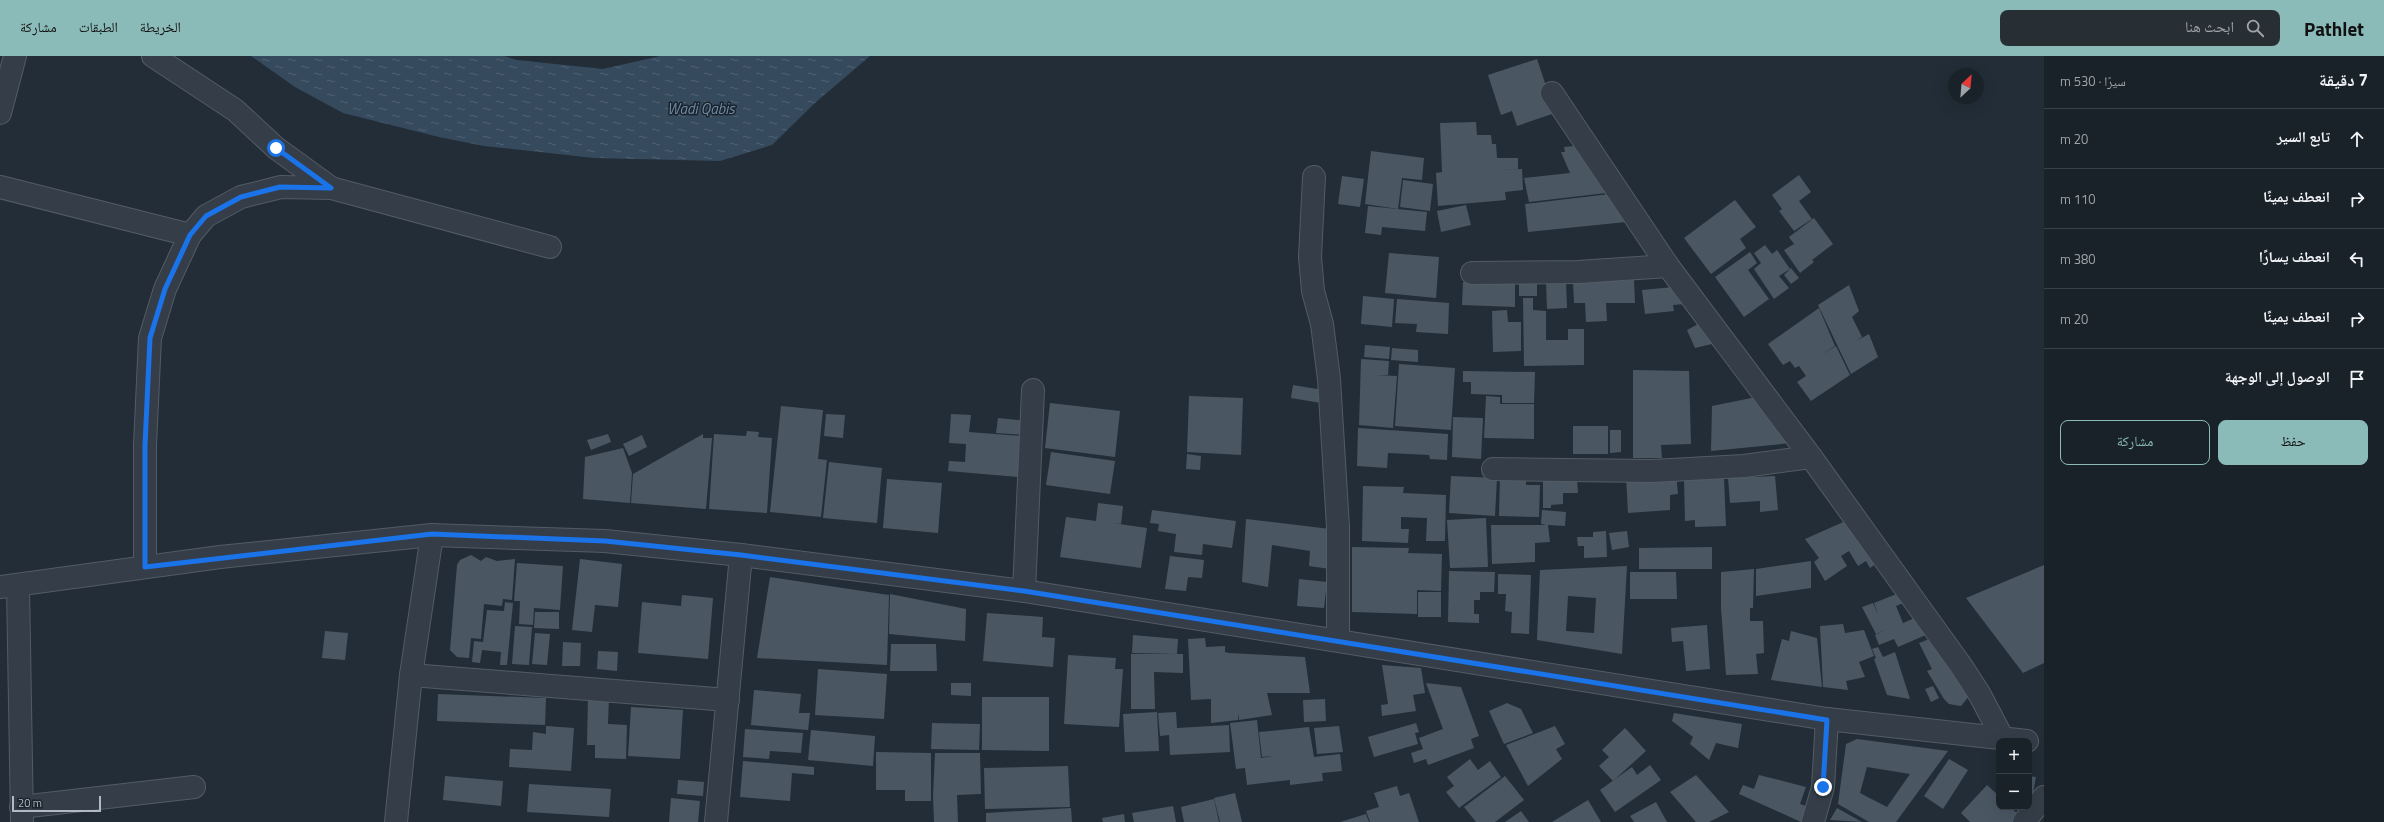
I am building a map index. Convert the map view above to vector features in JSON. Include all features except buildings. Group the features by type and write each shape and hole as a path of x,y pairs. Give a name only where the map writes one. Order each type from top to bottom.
{"street":[{"path":"0,113 15,56"},
{"path":"153,56 235,110 276,148 331,188"},
{"path":"1552,93 1668,266 1811,457 1962,666 1980,694 2002,738"},
{"path":"1314,177 1310,257 1313,291 1322,324 1329,379 1338,527 1338,640"},
{"path":"0,187 74,204 190,235"},
{"path":"145,567 145,445 150,338 165,289 190,235 206,216 241,197 280,187 331,188 550,247"},
{"path":"1472,273 1578,272 1668,266"},
{"path":"1024,591 1033,390"},
{"path":"1493,469 1652,471 1744,466 1811,457"},
{"path":"396,822 411,675 432,534"},
{"path":"194,787 22,814 9,586 220,557 432,534 605,541 741,555 1024,591 1338,640 1827,720 1996,738"},
{"path":"716,822 741,555"},
{"path":"411,675 728,700"},
{"path":"1813,822 1823,787 1827,720"},
{"path":"2032,741 2044,742"},
{"path":"2024,822 2044,796"}],"water":[{"name":"Wadi Qabis","path":"251,56 504,56 517,60 603,69 660,56 870,56 816,102 772,145 720,161 594,158 484,146 439,137 343,113 295,87"}],"route":[{"path":"276,148 300,168 331,188 280,187 241,197 206,216 190,235 165,289 150,338 145,445 145,567 294,548 330,546 432,534 605,541 741,555 1024,591 1338,640 1827,720 1823,787"}]}
